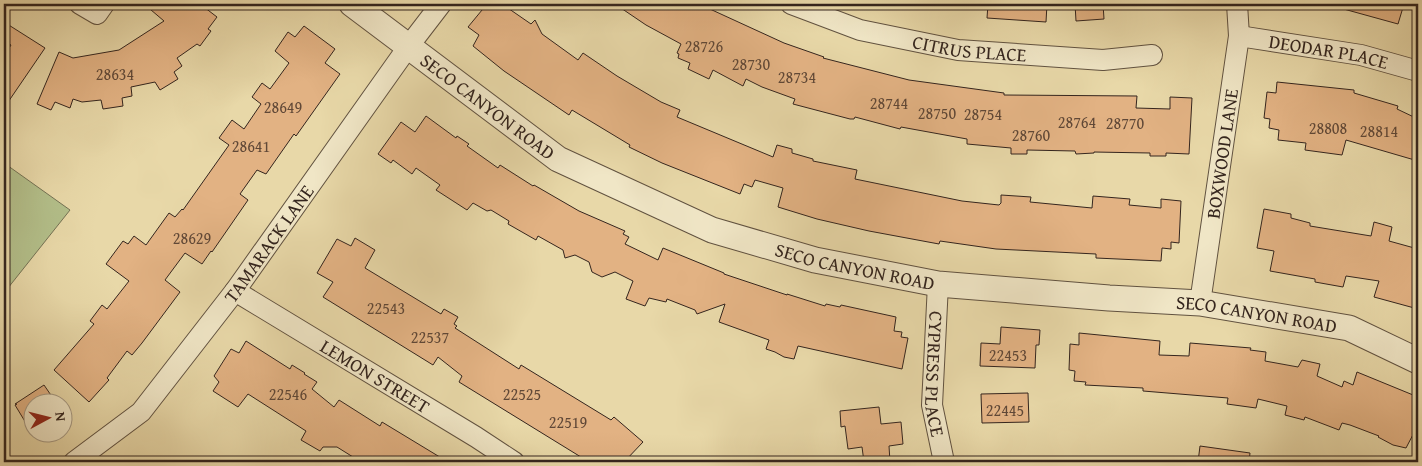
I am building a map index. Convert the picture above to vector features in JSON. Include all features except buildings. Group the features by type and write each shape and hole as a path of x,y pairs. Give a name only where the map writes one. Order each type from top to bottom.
{"street":[{"path":"80,4 97,14 104,4"},
{"name":"SECO CANYON ROAD","path":"352,4 558,158 712,230 815,260 938,284 1109,298 1200,303 1349,328 1418,361"},
{"name":"TAMARACK LANE","path":"74,462 140,412 235,291 408,47 441,4"},
{"name":"CITRUS PLACE","path":"791,4 860,30 958,50 1103,60 1152,55"},
{"name":"BOXWOOD LANE","path":"1200,303 1240,36 1237,4"},
{"name":"DEODAR PLACE","path":"1240,36 1361,55 1418,71"},
{"name":"CYPRESS PLACE","path":"938,284 932,405 944,462"},
{"name":"LEMON STREET","path":"235,291 514,462"}],"green space":[{"path":"4,163 70,210 4,293"}]}
